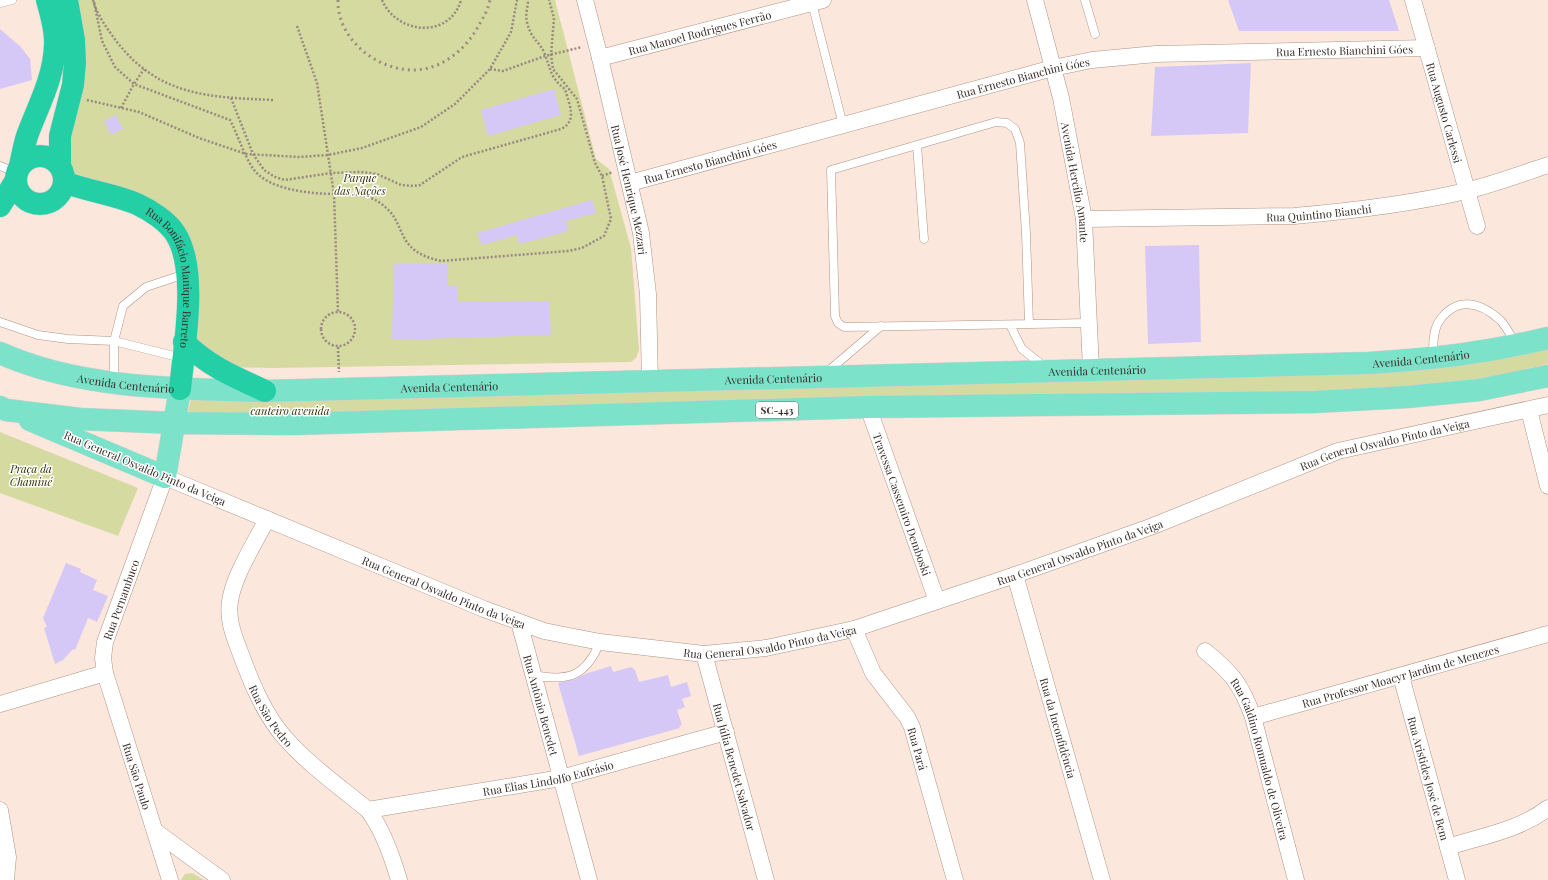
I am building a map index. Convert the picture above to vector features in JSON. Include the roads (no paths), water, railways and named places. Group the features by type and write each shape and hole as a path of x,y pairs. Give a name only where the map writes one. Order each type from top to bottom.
{"highway":[{"path":"0,206 39,109 53,68 56,44 47,0"},
{"path":"13,171 21,195 35,204 44,204 55,199 62,189 60,136 70,96 74,70 74,40 67,0"},
{"path":"13,171 26,161 40,156 48,157 62,174"},
{"name":"Rua Bonifácio Manique Barreto","path":"62,174 136,203 154,213 175,232 185,256 188,273 184,350 180,388"},
{"path":"184,350 198,356 214,367 265,391"}],"main road":[{"name":"Avenida Centenário","path":"0,354 40,367 82,378 180,388 265,391 650,383 1091,369 1369,363 1433,359 1478,353 1517,346 1548,338"},
{"name":"SC-443","path":"2,409 80,419 175,423 294,424 868,407 1314,402 1407,397 1479,390 1548,376"},
{"name":"Rua Pernambuco","path":"165,477 180,388"},
{"name":"Rua General Osvaldo Pinto da Veiga","path":"2,409 165,477"}],"street":[{"name":"Rua José Henrique Mezzari","path":"584,0 630,183 645,261 650,383"},
{"name":"Avenida Hercílio Amante","path":"1035,0 1068,128 1084,219 1091,369"},
{"name":"Rua Augusto Carlessi","path":"1413,0 1477,226"},
{"name":"Rua Manoel Rodrigues Ferrão","path":"598,51 817,1"},
{"name":"Rua Ernesto Bianchini Góes","path":"630,183 1053,68 1092,60 1156,54 1427,48"},
{"name":"Rua Quintino Bianchi","path":"1084,219 1294,216 1402,202 1467,191 1548,166"},
{"name":"Rua General Osvaldo Pinto da Veiga","path":"165,477 519,622 562,636 704,654 766,648 854,629 1016,575 1166,522 1338,451 1548,405"},
{"name":"Travessa Cassemiro Demboski","path":"868,407 937,601"},
{"path":"1529,410 1548,486"},
{"name":"Rua Pernambuco","path":"105,673 103,658 104,642 165,477"},
{"name":"Rua São Pedro","path":"267,519 231,596 229,610 234,638 246,670 271,720 285,738 303,756 368,810 380,829 398,880"},
{"name":"Rua da Inconfidência","path":"1016,575 1102,880"},
{"name":"Rua Antônio Benedet","path":"519,622 589,880"},
{"name":"Rua Pará","path":"854,629 873,672 907,717 912,727 955,880"},
{"name":"Rua Professor Moacyr Jardim de Menezes","path":"1254,717 1548,634"},
{"name":"Rua Galdino Romualdo de Oliveira","path":"1205,651 1223,666 1238,682 1245,694 1254,717 1296,880"},
{"name":"Rua Júlia Benedet Salvador","path":"704,654 766,880"},
{"path":"0,704 105,673"},
{"name":"Rua São Paulo","path":"105,673 170,880"},
{"name":"Rua Aristides José de Bem","path":"1400,676 1457,880"},
{"name":"Rua Elias Lindolfo Eufrásio","path":"368,810 561,778 726,732"},
{"path":"1448,846 1516,827 1534,819 1548,808"},
{"path":"0,810 8,857 6,880"},
{"path":"154,831 222,880"}],"lane":[{"path":"0,4 12,0"},
{"path":"1085,0 1095,34"},
{"path":"817,1 843,125"},
{"path":"1029,324 1026,233 1020,143 1015,129 1007,123 996,122 831,170 835,316 838,323 844,326 1010,325 1089,323"},
{"path":"917,145 924,239"},
{"path":"114,382 114,341 123,306 146,287 188,273"},
{"path":"1433,359 1434,340 1438,324 1451,308 1464,304 1479,305 1491,312 1501,321 1517,346"},
{"path":"0,322 38,335 68,339 114,341 184,350"},
{"path":"1010,325 1022,349 1050,371"},
{"path":"821,377 881,326"},
{"path":"533,675 550,678 579,673 593,658 600,642"}],"railway":[{"path":"338,0 339,14 344,28 352,40 362,50 374,59 387,65 401,69 415,70 434,66 452,57 473,35 487,11 490,0"}],"park label":[{"name":"Parque das Nações","path":"360,183"},
{"name":"canteiro avenida","path":"290,410"},
{"name":"Praça da Chaminé","path":"31,474"}]}
